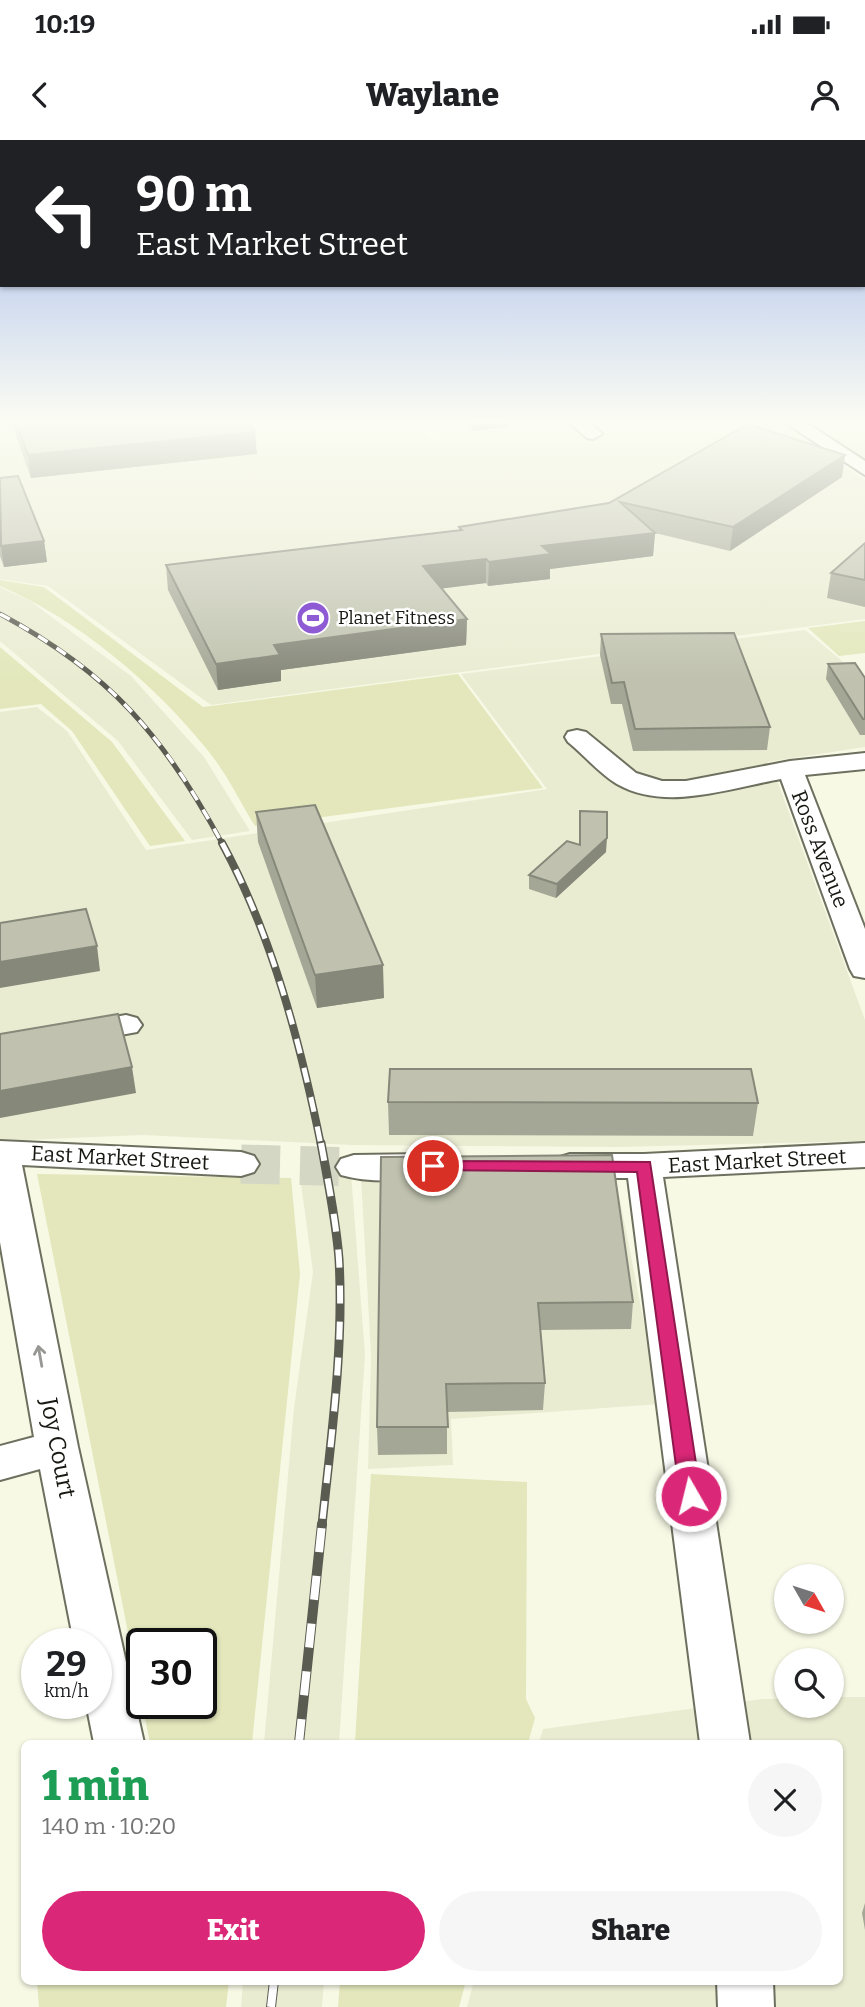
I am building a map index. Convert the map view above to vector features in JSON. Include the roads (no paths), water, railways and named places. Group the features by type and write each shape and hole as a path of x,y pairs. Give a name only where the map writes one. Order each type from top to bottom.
{"street":[{"path":"577,737 627,779 661,789 686,789 790,769 865,761"},
{"name":"Ross Avenue","path":"790,769 865,969"},
{"path":"0,1047 127,1025"},
{"name":"East Market Street","path":"1,1152 241,1164"},
{"name":"Joy Court","path":"1,1152 57,1447 118,1740"},
{"name":"East Market Street","path":"534,1166 644,1166 865,1155"},
{"path":"354,1167 451,1166"},
{"path":"644,1166 725,1740"},
{"path":"0,1463 57,1447"},
{"path":"744,1985 747,2007"}],"tunnel":[{"path":"241,1164 354,1167"}],"railway":[{"path":"0,614 39,636 73,660 131,711 179,771 223,845"},
{"path":"222,843 240,878 270,952 294,1028 321,1145"},
{"path":"321,1143 336,1230 340,1292 336,1393 322,1525"},
{"path":"299,1740 322,1524"},
{"path":"271,2007 274,1985"}],"place":[{"name":"Planet Fitness","path":"313,618"}]}
